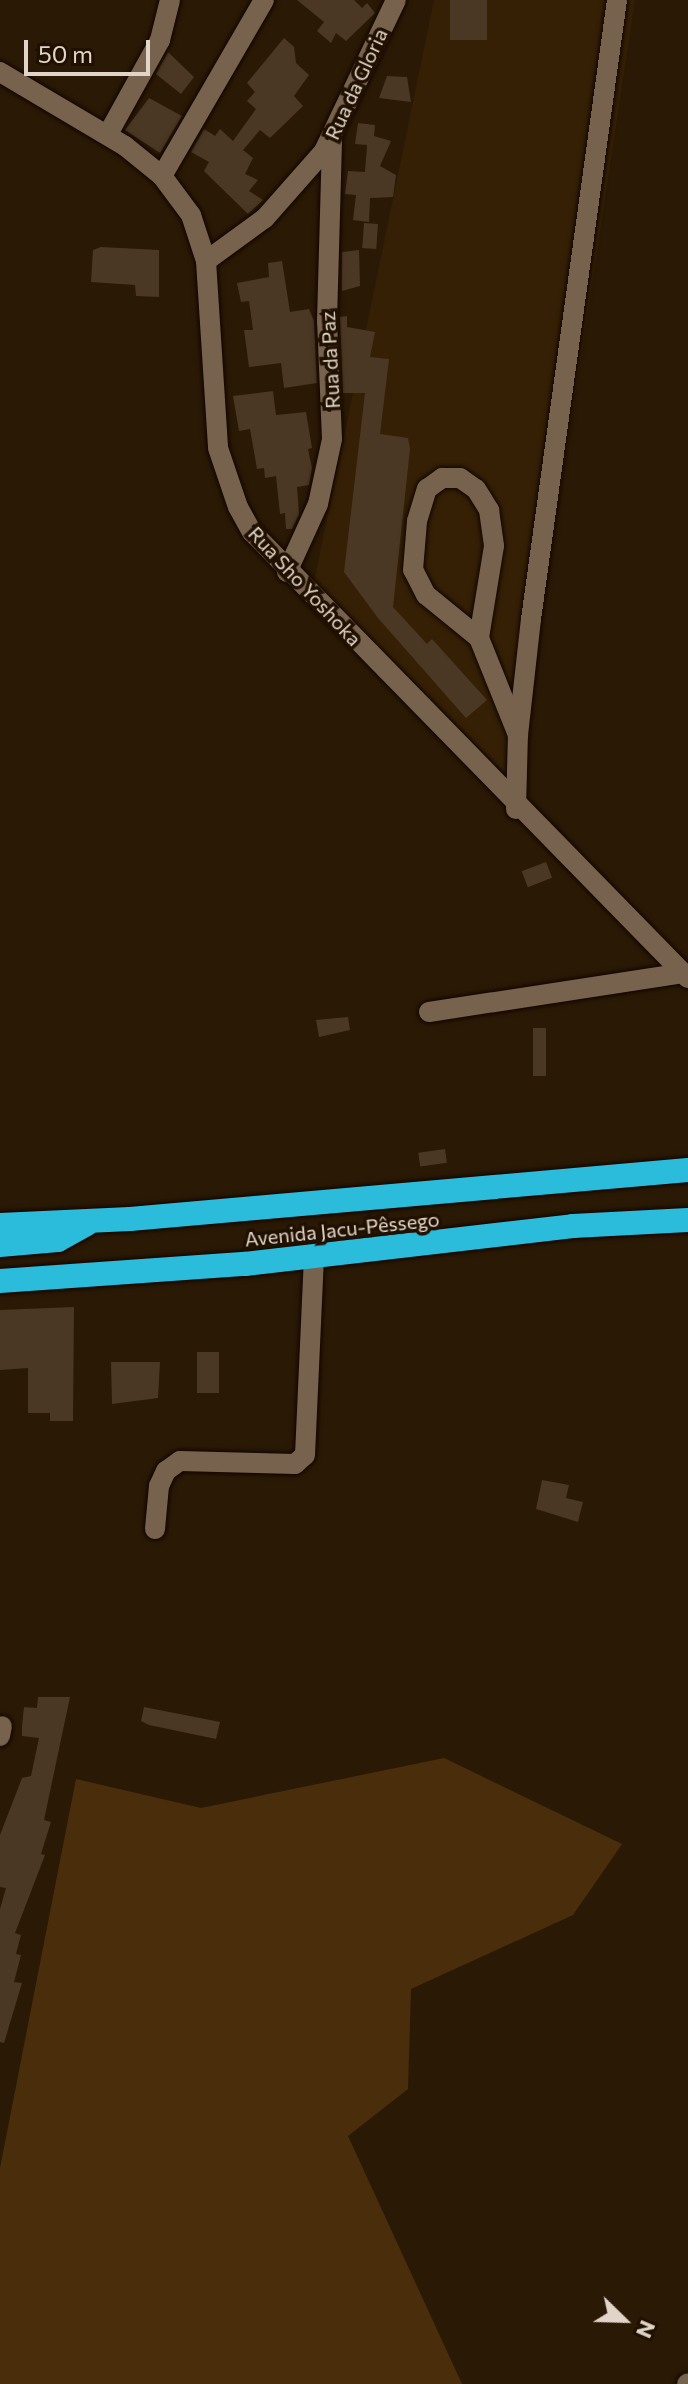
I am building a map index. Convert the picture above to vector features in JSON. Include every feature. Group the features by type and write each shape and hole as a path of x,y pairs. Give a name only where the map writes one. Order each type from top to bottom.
{"highway":[{"name":"Avenida Jacu-Pêssego","path":"0,1225 93,1221 688,1170"},
{"name":"Avenida Jacu-Pêssego","path":"0,1281 314,1257 573,1226 688,1220"},
{"path":"0,1245 58,1240 93,1221"}],"street":[{"path":"108,134 160,40 170,0"},
{"path":"162,176 264,0"},
{"name":"Rua da Gloria","path":"206,261 265,218 332,140 396,0"},
{"path":"516,809 518,735 617,0"},
{"name":"Rua Sho Yoshoka","path":"0,72 108,134 162,176 191,215 206,261 218,448 238,507 287,572 516,809 685,976"},
{"name":"Rua da Paz","path":"287,572 318,504 332,439 327,321 332,140"},
{"path":"479,638 494,546 489,510 476,489 460,478 442,478 427,489 417,521 413,570 426,595 479,638 518,735"},
{"path":"429,1012 685,976"},
{"path":"155,1529 159,1486 166,1471 180,1461 295,1464 305,1455 310,1441 314,1257"}],"shaded area":[{"path":"434,0 635,0 525,729 528,797 314,582"},
{"path":"444,1758 622,1844 573,1915 411,1989 408,2089 348,2136 462,2384 0,2384 0,2168 76,1779 201,1808"}],"building":[{"path":"297,0 354,0 362,8 367,3 375,13 346,41 336,33 331,43 317,31 324,22"},
{"path":"450,0 487,0 487,40 450,40"},
{"path":"284,38 294,47 296,63 309,75 294,96 303,106 270,138 260,130 243,150 253,158 245,174 258,180 249,191 263,200 248,214 204,171 209,162 191,152 204,129 215,136 220,129 233,141 256,109 247,101 255,92 247,83"},
{"path":"168,52 194,77 181,94 156,74"},
{"path":"387,76 407,77 411,102 379,98"},
{"path":"149,98 182,116 160,153 125,130"},
{"path":"358,123 375,125 374,136 391,141 380,166 396,175 393,197 370,198 369,222 353,220 356,195 345,194 348,171 365,172 367,145 355,144"},
{"path":"364,223 378,224 376,249 362,248"},
{"path":"101,247 159,250 159,297 136,296 135,285 91,282 93,250"},
{"path":"359,250 360,286 342,291 342,252"},
{"path":"282,261 290,312 309,309 314,321 317,383 284,388 281,363 249,367 244,330 253,330 249,301 241,302 237,283 269,277 268,263"},
{"path":"347,316 347,327 375,332 370,357 389,359 380,434 408,438 410,449 393,607 427,644 432,639 487,700 466,718 378,618 344,572 365,393 343,393 340,317"},
{"path":"273,391 276,415 306,412 312,448 308,449 312,468 309,485 297,487 299,514 292,529 286,529 285,513 280,514 276,476 265,478 264,468 257,469 250,429 239,431 233,396"},
{"path":"546,862 552,878 528,887 522,871"},
{"path":"348,1017 350,1030 319,1037 316,1020"},
{"path":"533,1028 546,1028 546,1076 533,1076"},
{"path":"445,1149 447,1163 420,1167 418,1153"},
{"path":"74,1307 73,1421 50,1421 50,1413 28,1413 28,1368 0,1370 0,1310"},
{"path":"197,1352 219,1352 219,1393 197,1393"},
{"path":"111,1362 160,1362 158,1398 112,1404"},
{"path":"542,1480 569,1485 566,1498 583,1502 578,1522 536,1509"},
{"path":"38,1697 70,1697 44,1820 51,1822 41,1854 45,1855 15,1933 21,1935 16,1954 21,1955 14,1982 22,1983 4,2043 0,2042 0,1909 6,1888 0,1887 0,1835 22,1778 31,1776 39,1738 22,1736 22,1726 24,1707 37,1708"},
{"path":"144,1707 220,1722 216,1739 149,1725 141,1721"}]}
